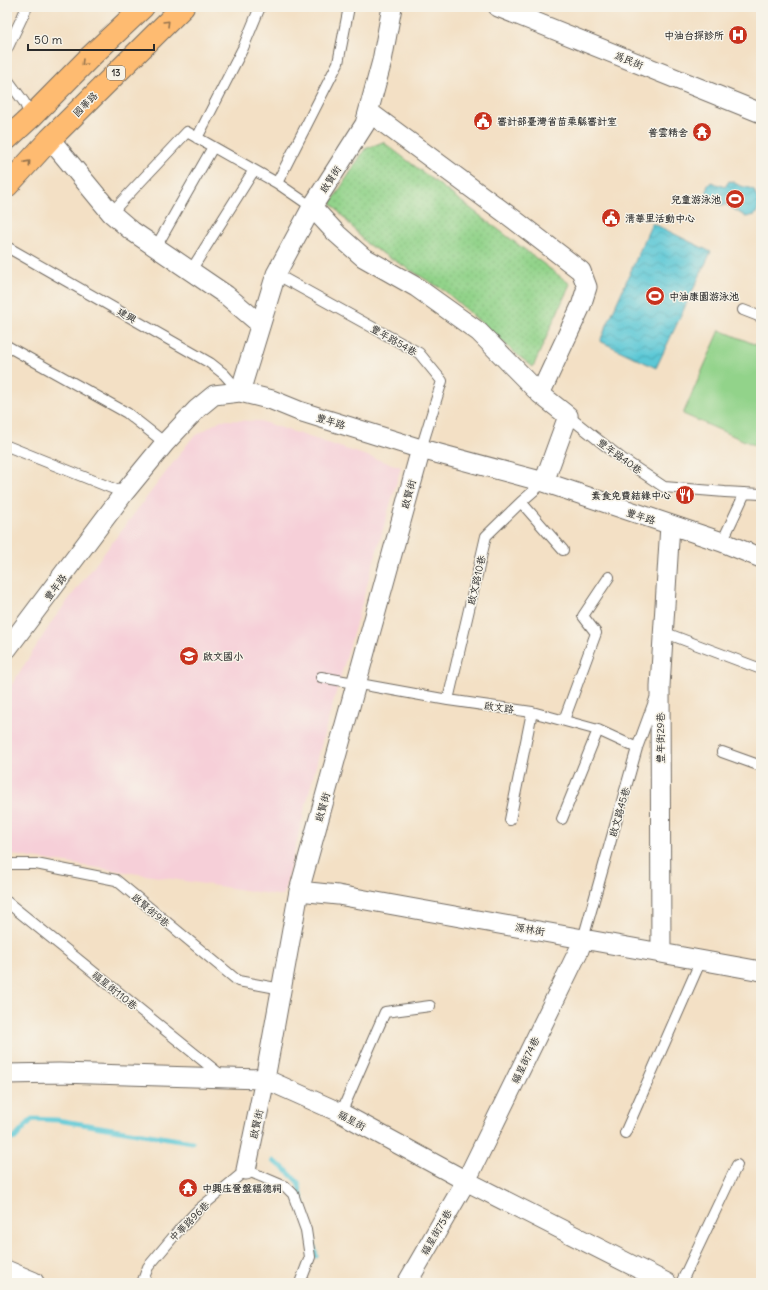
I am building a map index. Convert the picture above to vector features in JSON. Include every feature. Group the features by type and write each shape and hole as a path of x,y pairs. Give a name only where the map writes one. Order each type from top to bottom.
{"main road":[{"path":"7,139 143,7"},
{"name":"國華路","path":"7,186 50,139 183,7"},
{"path":"31,117 50,139"}],"street":[{"name":"啟賢街","path":"240,392 276,274 312,207 365,124 382,61 392,7"},
{"name":"為民街","path":"498,7 761,113"},
{"path":"368,112 581,271 587,288 581,306 540,394"},
{"path":"50,139 111,213 132,231 190,272 226,295 260,324"},
{"path":"312,207 337,234 363,256 416,287 479,332 540,394 568,416 544,482"},
{"name":"豐年路","path":"7,649 124,493 165,443 196,409 214,395 240,392 272,400 299,411 420,449 544,482 722,542 761,558"},
{"name":"啟賢街","path":"246,1170 265,1079 299,891 420,449"},
{"name":"豐年街29巷","path":"661,952 660,686 670,525"},
{"name":"源林街","path":"299,891 346,896 761,971"},
{"name":"福星街74巷","path":"466,1181 583,939"},
{"name":"福星街","path":"7,1074 59,1073 265,1079 341,1113 466,1181 667,1283"},
{"name":"福星街75巷","path":"407,1283 466,1181"},
{"path":"7,1272 33,1283"}],"lane":[{"path":"7,49 27,7"},
{"path":"197,138 243,48 260,7"},
{"path":"276,183 338,62 349,7"},
{"path":"7,79 24,102 31,117"},
{"path":"111,213 187,132 276,183 312,207"},
{"path":"156,248 213,147"},
{"path":"190,272 254,170"},
{"name":"建興","path":"7,247 210,363 224,374 240,392"},
{"name":"豐年路54巷","path":"276,274 419,353 442,381 420,449"},
{"path":"744,310 761,317"},
{"path":"7,346 127,413 165,443"},
{"name":"豐年路40巷","path":"568,416 621,458 664,487 761,494"},
{"path":"7,446 124,493"},
{"name":"啟文路10巷","path":"448,700 486,536 544,482"},
{"path":"722,542 745,493"},
{"path":"521,502 563,550"},
{"path":"564,720 596,633 583,616 609,577"},
{"path":"663,632 761,669"},
{"name":"啟文路","path":"321,677 448,700 532,712 598,730 637,748"},
{"name":"啟文路45巷","path":"583,939 637,748 660,686"},
{"path":"510,820 532,712"},
{"path":"562,819 598,730"},
{"path":"722,752 761,766"},
{"name":"啟賢街9巷","path":"7,864 36,864 116,880 238,981 282,989"},
{"name":"福星街110巷","path":"7,902 223,1077"},
{"path":"625,1133 701,960"},
{"path":"341,1113 385,1012 430,1006"},
{"path":"681,1283 737,1164"},
{"path":"246,1170 286,1187 293,1194 306,1230 310,1257 300,1283"},
{"name":"中華路96巷","path":"142,1283 148,1268 179,1230 199,1209 246,1170"}],"shaded area":[{"name":"啟文國小","path":"221,420 260,421 401,467 323,738 283,896 7,854 7,692 53,620 192,438"}],"green space":[{"path":"383,142 570,284 533,367 445,291 367,244 331,203 365,149"},
{"path":"720,330 761,347 761,448 683,414"}],"water":[{"name":"兒童游泳池","path":"729,181 754,190 758,200 758,209 755,215 746,217 727,205 720,205 710,199 707,188 711,182 725,187"},
{"name":"中油康園游泳池","path":"652,223 711,252 656,368 600,341"}],"waterway":[{"path":"7,1140 15,1138 32,1119 57,1120 192,1142"},
{"path":"273,1161 284,1168 298,1182 308,1222"},
{"path":"312,1238 316,1256"}],"place":[{"name":"中油台探診所","path":"738,35"},
{"name":"審計部臺灣省苗栗縣審計室","path":"483,121"},
{"name":"普雲精舍","path":"702,132"},
{"name":"兒童游泳池","path":"735,199"},
{"name":"清華里活動中心","path":"611,218"},
{"name":"中油康園游泳池","path":"655,296"},
{"name":"素食免費結緣中心","path":"685,495"},
{"name":"啟文國小","path":"189,656"},
{"name":"中興庒營盤福德祠","path":"188,1188"}]}
